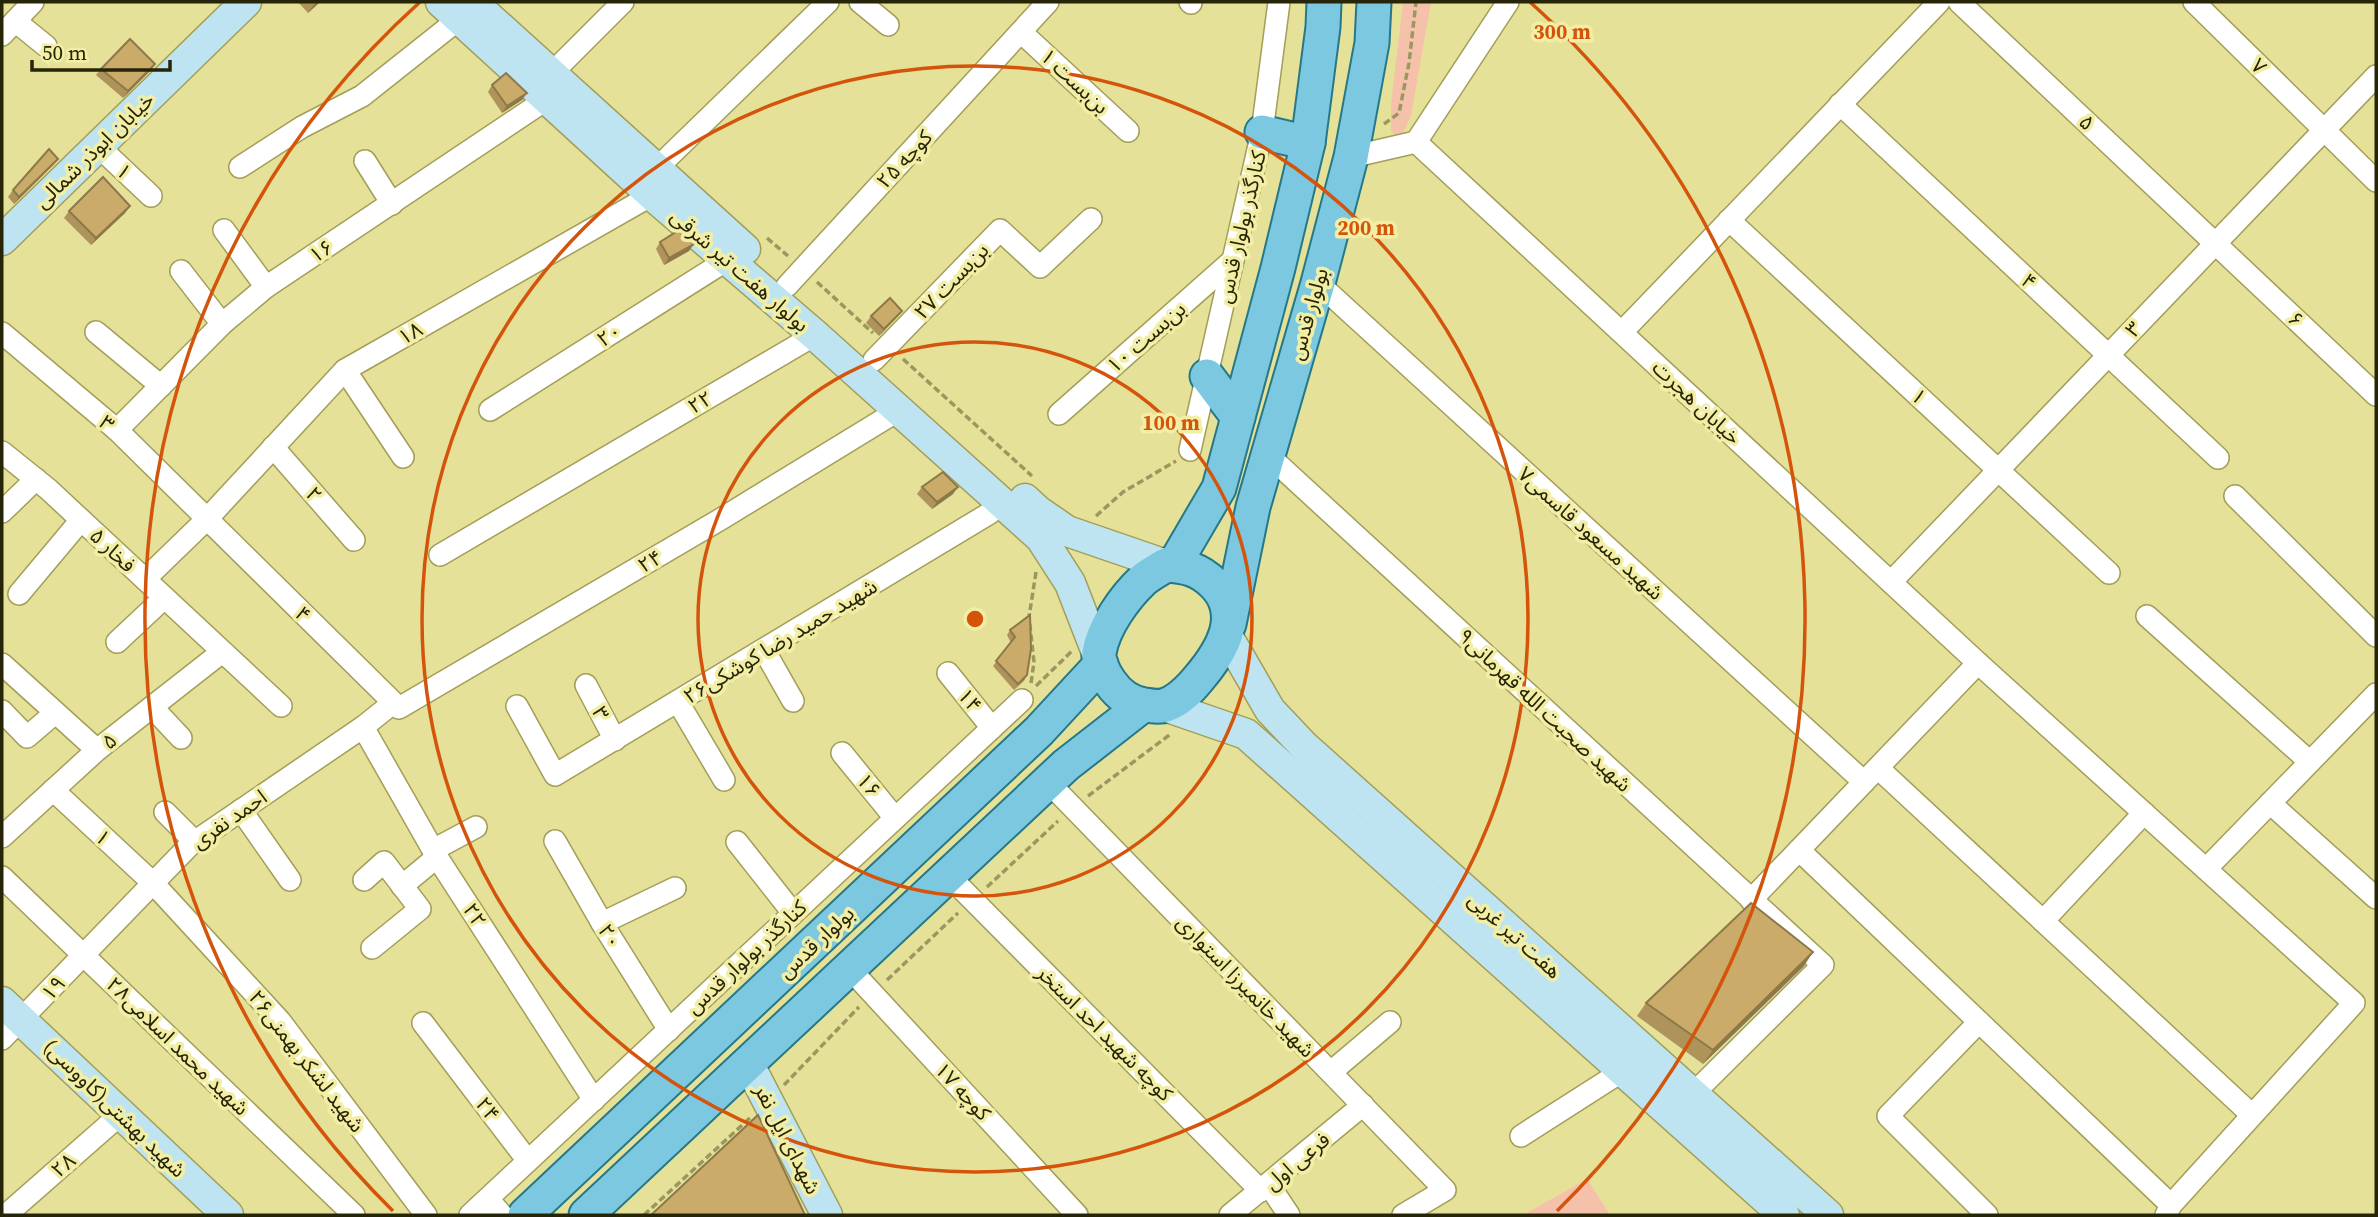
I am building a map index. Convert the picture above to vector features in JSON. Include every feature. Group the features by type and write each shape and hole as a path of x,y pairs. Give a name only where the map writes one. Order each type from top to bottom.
{"main road":[{"name":"خیابان ابوذر شمالی","path":"2,240 246,2"},
{"name":"بولوار قدس","path":"1170,565 1219,488 1278,268 1308,143 1324,2"},
{"name":"بولوار قدس","path":"1227,629 1253,507 1318,283 1352,151 1372,43 1374,2"},
{"name":"بولوار هفت تیر شرقی","path":"457,7 694,217 794,278 880,353 1038,511 1065,530"},
{"path":"1262,132 1308,143"},
{"name":"بولوار هفت تیر شرقی","path":"694,217 727,260 1002,503 1065,530"},
{"path":"1207,376 1238,417"},
{"path":"1219,488 1222,500 1233,508 1244,510 1253,507"},
{"path":"1065,530 1170,565 1184,566 1203,573 1217,587 1227,601 1227,629 1214,660 1185,694 1167,709 1129,701 1115,689 1105,674 1070,583 1065,530"},
{"path":"1096,651 1123,604 1144,580 1170,565"},
{"name":"هفت تیر غربی","path":"1227,629 1270,710 1304,746 1828,1215"},
{"name":"بولوار قدس","path":"525,1215 1039,731 1096,651"},
{"name":"بولوار قدس","path":"586,1215 1057,774 1167,709"},
{"name":"هفت تیر غربی","path":"1167,709 1245,734 1784,1215"},
{"path":"1039,731 1055,727 1065,728 1073,734 1076,746 1057,774"},
{"name":"شهید بهشتی(کاووسی)","path":"9,1020 121,1114 228,1215"},
{"name":"شهدای ایل نفر","path":"748,1063 827,1215"}],"street":[{"path":"33,2 8,28 46,46"},
{"name":"۱۶","path":"117,430 222,324 266,287 392,204 549,87 623,2"},
{"path":"860,2 888,25"},
{"name":"کوچه ۲۵","path":"794,278 1048,2"},
{"name":"کنارگذر بولوار قدس","path":"1190,450 1262,132 1279,2"},
{"path":"1352,151 1416,142 1508,2"},
{"path":"1622,332 1939,2"},
{"name":"۵","path":"1959,2 2216,243"},
{"name":"۷","path":"2194,2 2376,181"},
{"name":"۱۸","path":"145,579 207,519 345,370 654,182 822,4"},
{"path":"240,167 302,127 362,96 457,7"},
{"name":"بن‌بست ۱","path":"1021,32 1128,131"},
{"name":"۳","path":"1891,582 2376,76"},
{"name":"۴","path":"1840,104 2218,458"},
{"name":"خیابان هجرت","path":"1416,142 1978,663 2354,1003 2252,1115"},
{"name":"۱","path":"98,146 151,196"},
{"path":"365,162 392,204"},
{"name":"بن‌بست ۲۷","path":"880,353 1000,230 1040,268 1091,219"},
{"name":"۱","path":"1729,220 2109,573"},
{"path":"224,230 266,287"},
{"name":"۶","path":"2216,243 2376,395"},
{"name":"۲۰","path":"490,410 727,260"},
{"name":"بن‌بست ۱۰","path":"1059,414 1233,260"},
{"path":"181,271 222,324"},
{"name":"شهید مسعود قاسمی۷","path":"1318,283 1871,775 2043,922 2252,1115"},
{"path":"96,332 161,386"},
{"name":"۳","path":"2,333 117,430 207,519"},
{"name":"۲۲","path":"440,555 815,335"},
{"path":"345,370 403,457"},
{"name":"۲۴","path":"396,706 721,519 899,410"},
{"name":"۲","path":"273,447 354,540"},
{"name":"فخار ۵","path":"2,452 36,479 281,706"},
{"name":"شهید صحبت الله قهرمانی۹","path":"1268,455 1823,965 1693,1094"},
{"path":"2,512 36,479"},
{"path":"2235,496 2376,636"},
{"name":"شهید حمید رضا کوشکی۲۶","path":"517,706 555,775 990,513 1002,503"},
{"name":"۴","path":"207,519 396,706"},
{"path":"19,594 81,520"},
{"path":"117,642 164,598"},
{"path":"2147,616 2310,762"},
{"path":"764,650 793,701"},
{"name":"۵","path":"2,837 97,750 222,652"},
{"path":"1751,900 1978,663"},
{"path":"2,664 97,750"},
{"name":"۱۴","path":"948,673 992,727"},
{"name":"۳","path":"586,685 615,740"},
{"name":"کنارگذر بولوار قدس","path":"470,1215 1022,700"},
{"path":"678,702 724,780"},
{"name":"احمد نفری","path":"83,956 195,842 396,706"},
{"path":"2206,869 2310,762 2372,706"},
{"path":"152,707 181,738"},
{"path":"2,711 27,737 55,713"},
{"name":"۲۲","path":"363,727 435,853 594,1100"},
{"name":"۱۶","path":"842,753 895,818"},
{"name":"شهید خانمیرزا استواری","path":"1057,774 1072,808 1445,1190 1403,1215"},
{"path":"936,780 986,781"},
{"name":"۱","path":"53,790 153,883"},
{"path":"2270,803 2376,898"},
{"path":"242,810 290,880"},
{"path":"165,812 195,842"},
{"path":"2043,922 2144,813"},
{"path":"402,886 435,853 476,827"},
{"name":"۲۰","path":"555,841 602,923 669,1030"},
{"path":"737,842 793,913"},
{"path":"1799,850 1979,1022 2169,1210 2252,1115"},
{"path":"364,880 384,862 420,909 372,948"},
{"name":"کوچه شهید احد استخر","path":"948,875 1265,1188 1289,1215"},
{"name":"شهید محمد اسلامی۲۸","path":"2,877 354,1215"},
{"name":"شهید لشکر بهمنی۲۶","path":"153,883 281,1021 426,1215"},
{"path":"602,923 675,888"},
{"name":"۱۹","path":"9,1020 83,956"},
{"name":"کوچه ۱۷","path":"849,968 1077,1215"},
{"path":"1331,1072 1390,1022"},
{"path":"1979,1022 1888,1116 1987,1215"},
{"name":"۲۴","path":"422,1023 528,1161"},
{"path":"1521,1136 1621,1072"},
{"name":"فرعی اول","path":"1230,1215 1363,1105"},
{"name":"۲۸","path":"7,1212 121,1114"},
{"path":"488,1199 502,1215"}],"path":[{"path":"1352,151 1399,113 1409,63 1416,2"},
{"path":"763,233 794,278 880,353 1032,475"},
{"path":"1065,530 1185,456 1190,450"},
{"path":"1022,700 1096,651"},
{"path":"644,1215 768,1101 873,993 1072,808 1167,709"}],"shaded area":[{"path":"1403,2 1431,2 1411,116 1400,140 1391,131 1391,104"},
{"path":"1587,1179 1610,1215 1523,1215"}],"building":[{"path":"130,39 155,64 128,91 101,69"},
{"path":"506,73 527,93 507,106 492,85"},
{"path":"49,149 58,159 19,197 13,190"},
{"path":"103,177 130,206 96,238 69,211"},
{"path":"679,230 694,244 669,258 660,242"},
{"path":"890,298 902,311 884,329 871,316"},
{"path":"943,472 958,487 937,502 922,487"},
{"path":"1030,615 1031,649 1027,675 1018,684 996,661 1015,637 1010,630"},
{"path":"1751,903 1813,952 1713,1050 1646,1003"},
{"path":"758,1115 805,1215 651,1215"}]}
